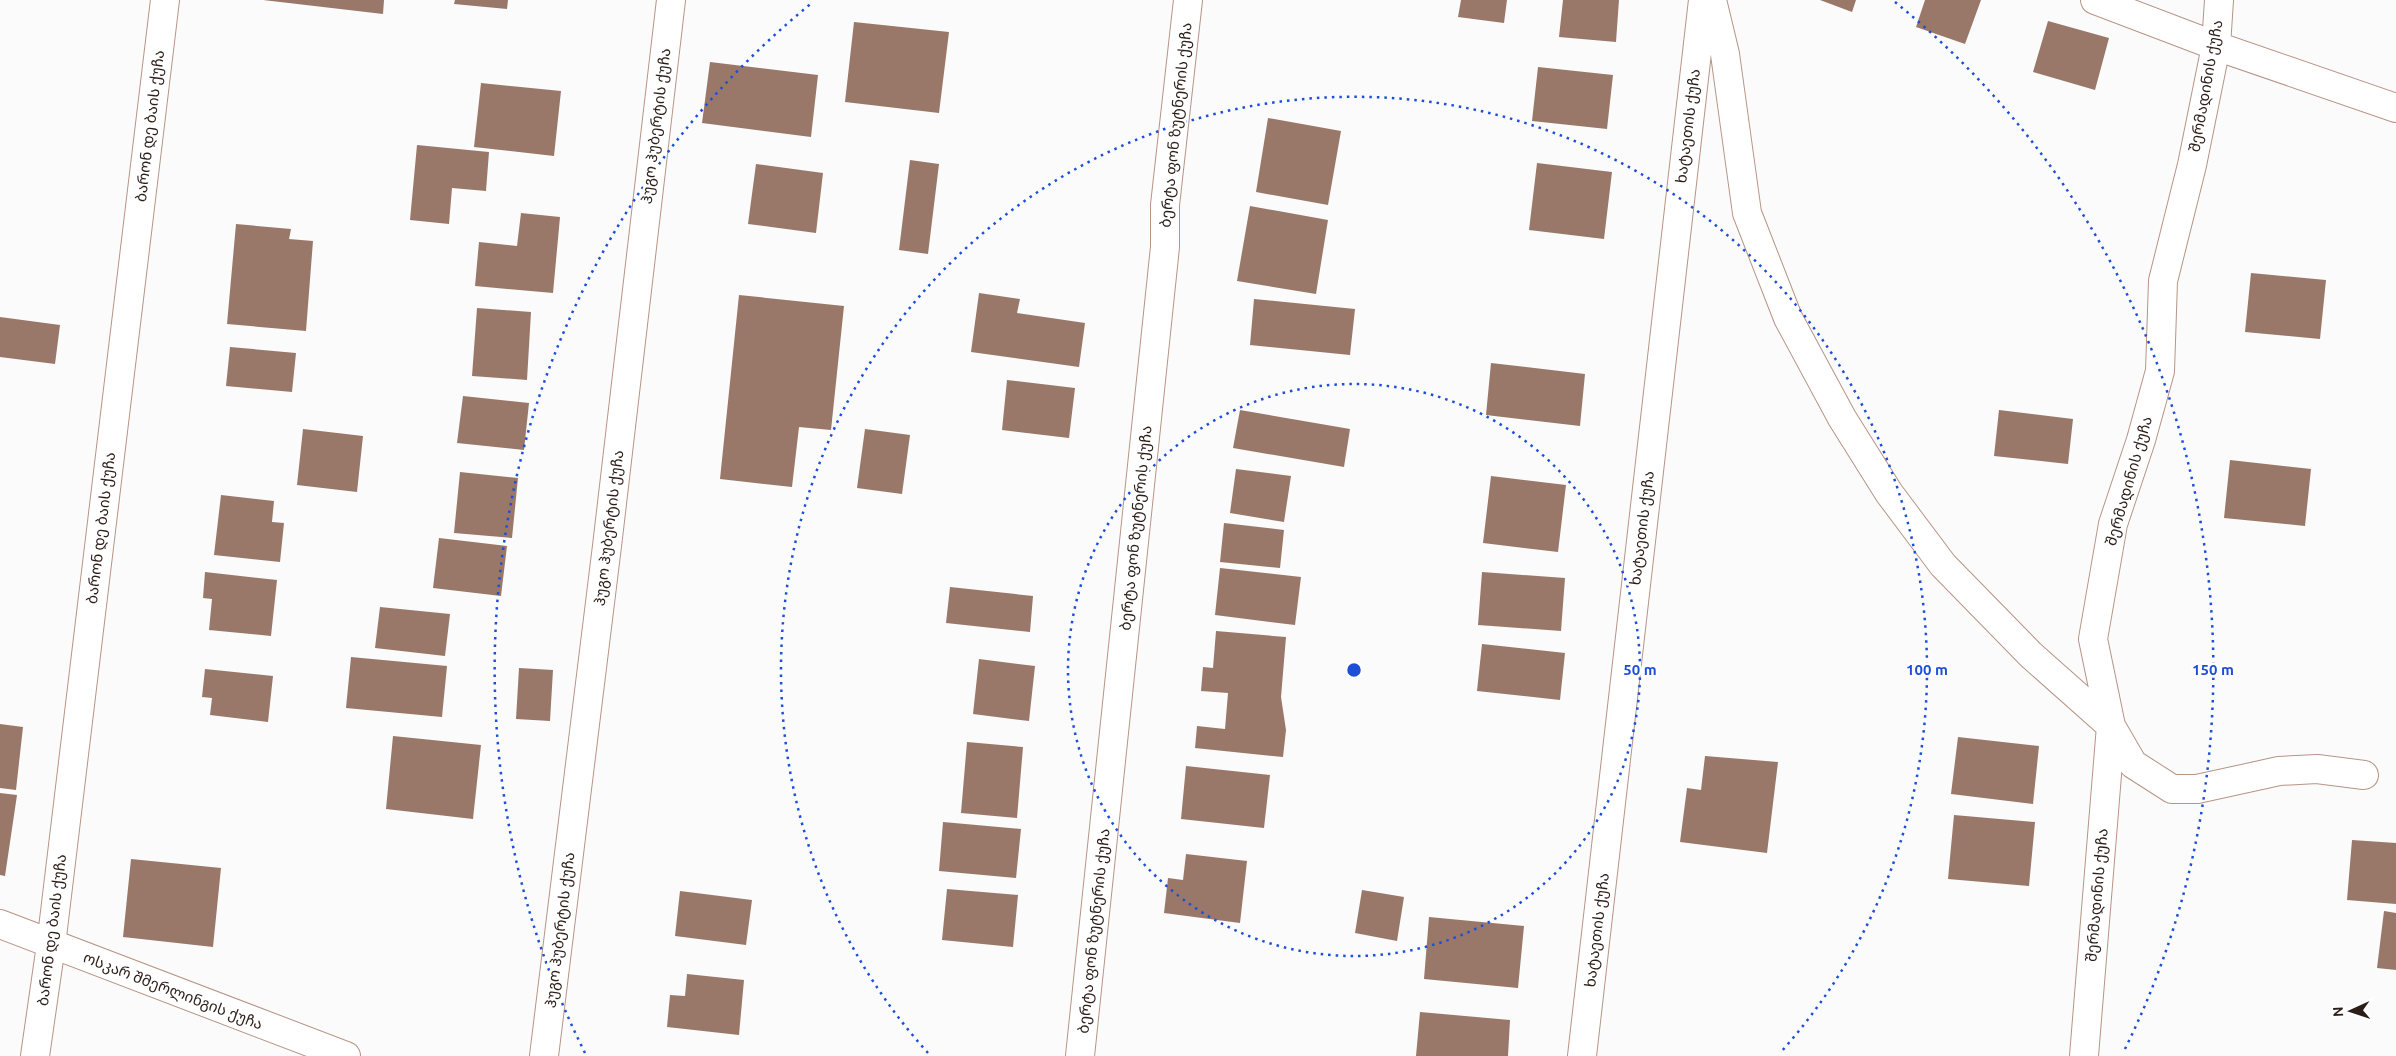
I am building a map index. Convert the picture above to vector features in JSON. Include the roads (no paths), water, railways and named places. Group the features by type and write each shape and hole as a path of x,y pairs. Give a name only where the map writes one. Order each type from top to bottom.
{"street":[{"name":"ბარონ დე ბაის ქუჩა","path":"34,1056 51,945 165,0"},
{"name":"ჰუგო ჰუბერტის ქუჩა","path":"544,1056 607,546 671,0"},
{"name":"ბერტა ფონ ზუტნერის ქუჩა","path":"1080,1056 1165,246 1165,205 1188,0"},
{"name":"ხატაეთის ქუჩა","path":"1582,1056 1703,0"},
{"path":"1712,0 1725,54 1747,213 1788,318 1838,410 1889,493 1943,565 2031,655 2111,726 2133,764 2172,789 2198,789 2279,771 2317,769 2364,775"},
{"path":"2095,0 2216,46 2396,108"},
{"name":"შერმადინის ქუჩა","path":"2084,1056 2111,726 2093,639 2113,524 2141,440 2160,371 2163,282 2192,165 2216,46 2219,0"},
{"name":"ოსკარ შმერლინგის ქუჩა","path":"0,924 346,1056"}]}
